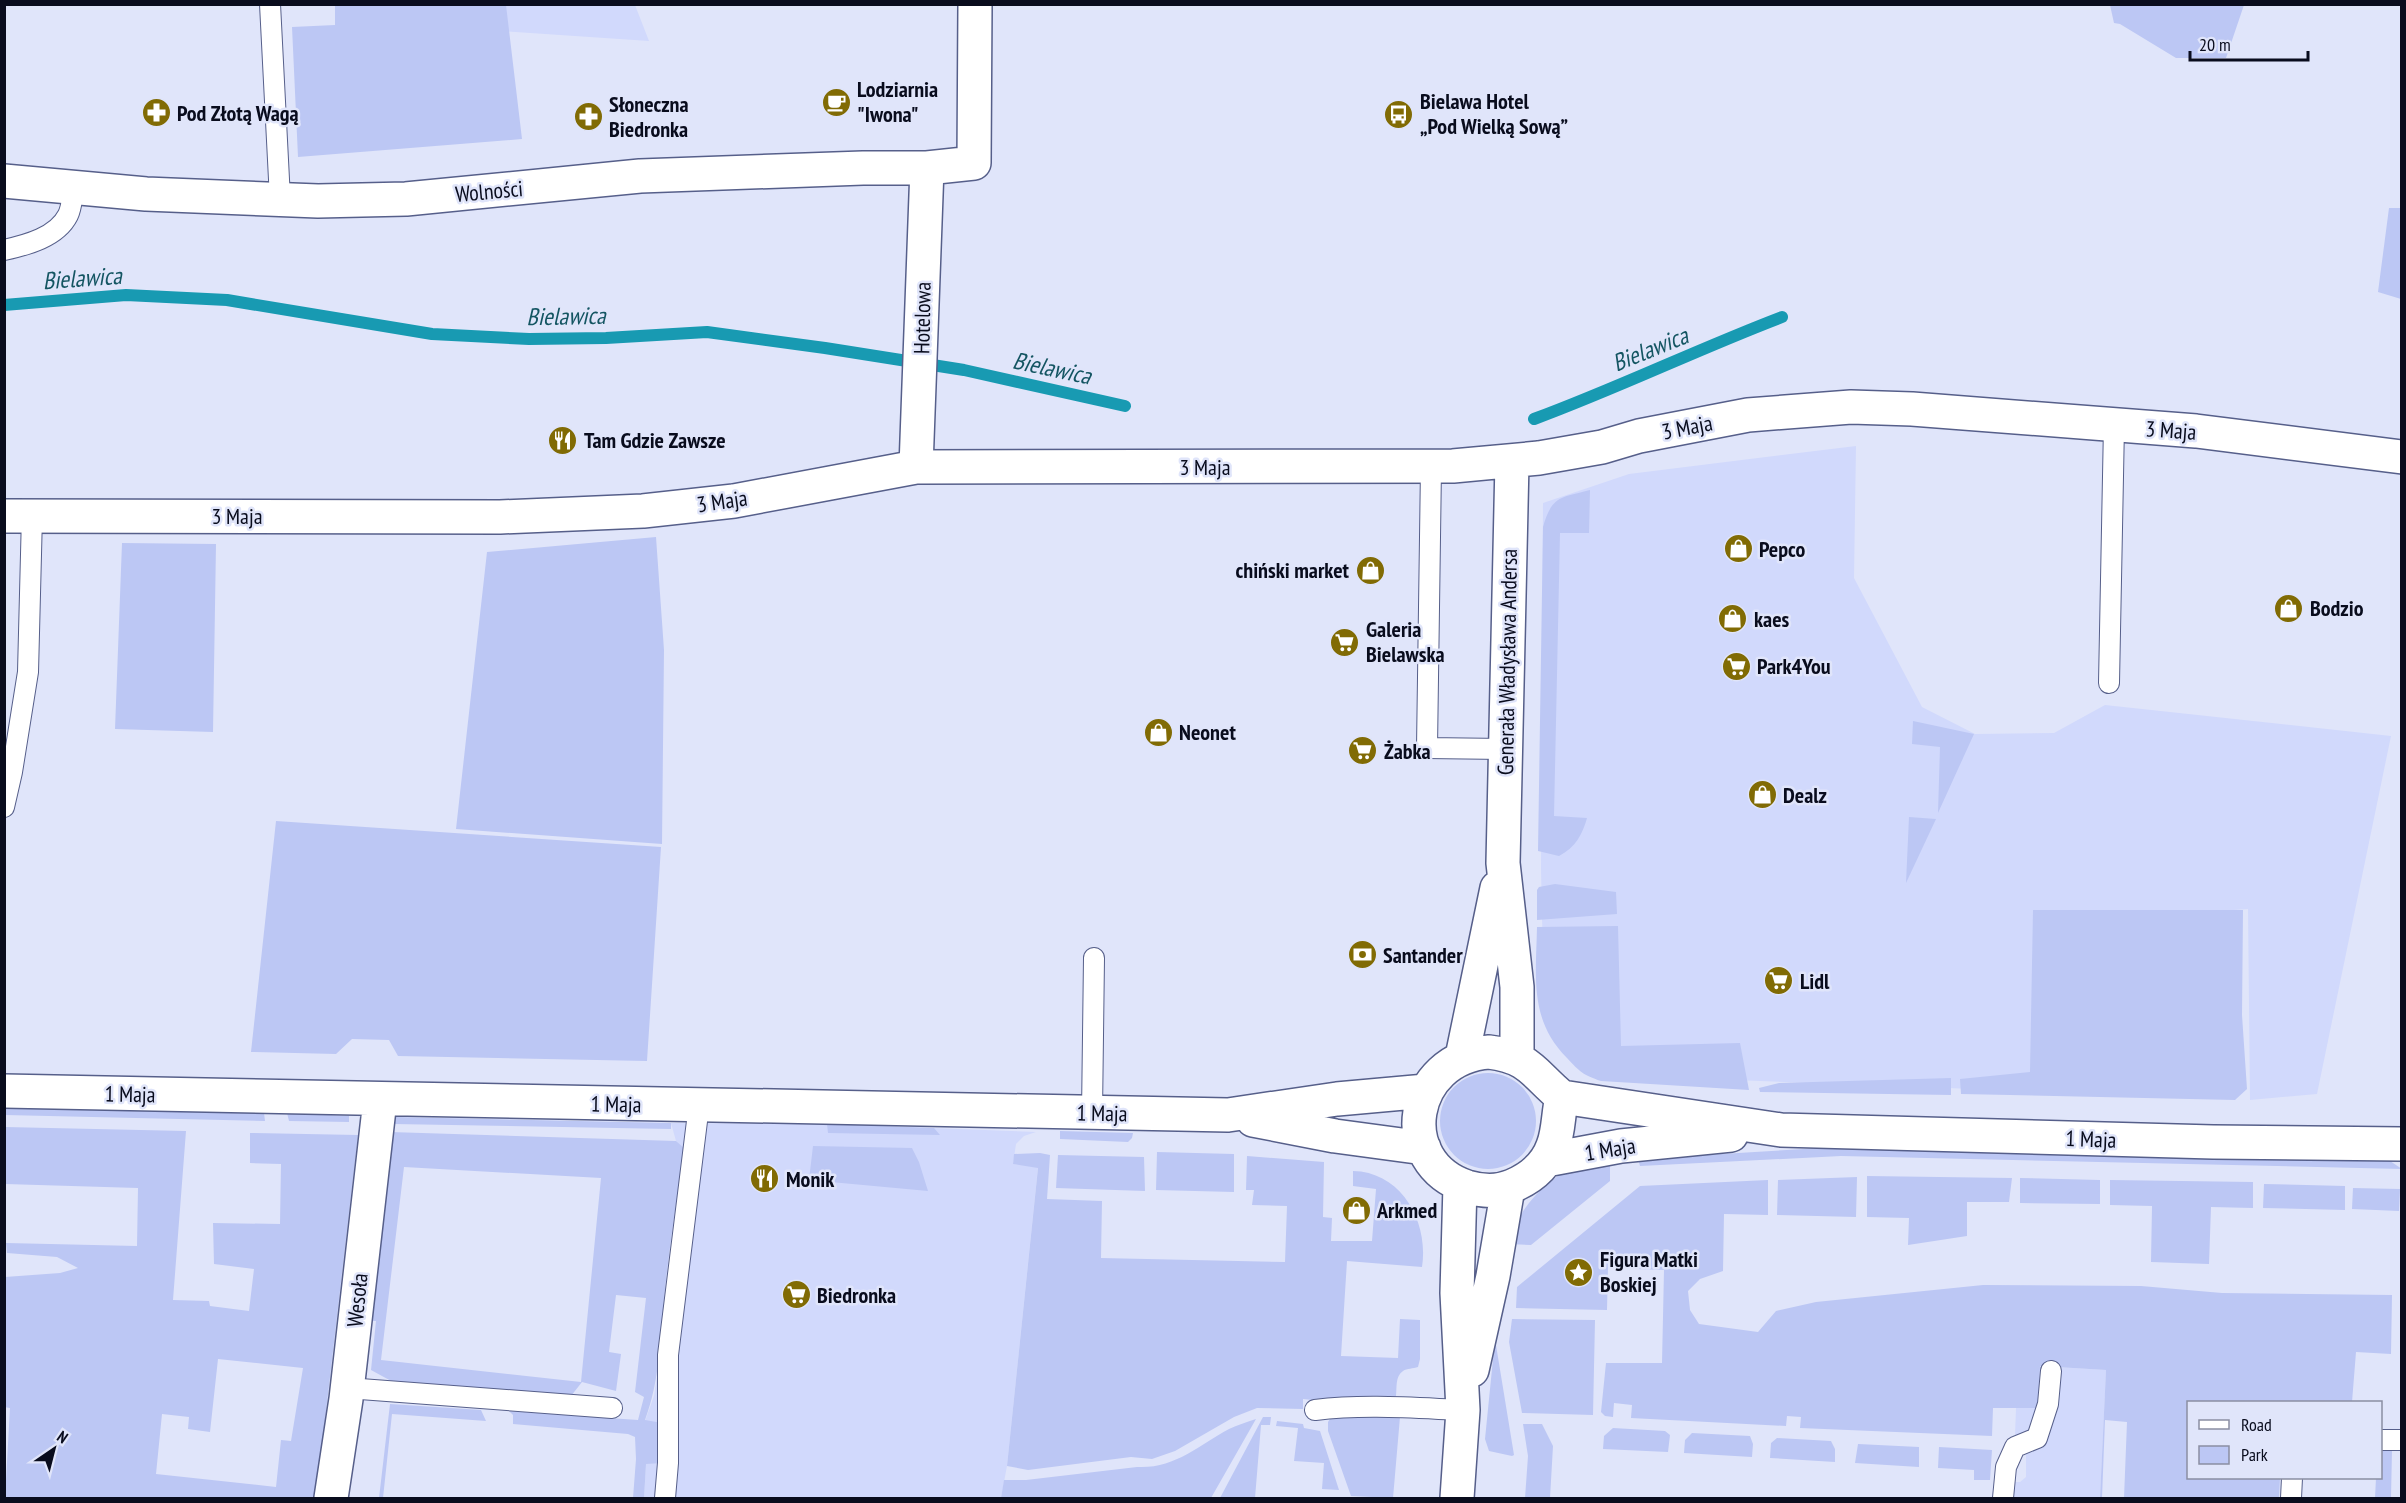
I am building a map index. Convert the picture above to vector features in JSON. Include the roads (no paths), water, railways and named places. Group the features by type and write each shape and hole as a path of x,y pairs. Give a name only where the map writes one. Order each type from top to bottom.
{"street":[{"name":"Wolności","path":"4,181 155,195 318,201 406,199 672,174 927,168 974,164 975,4"},
{"name":"Hotelowa","path":"916,467 927,168"},
{"name":"3 Maja","path":"18,515 500,517 643,511 734,501 916,467 1431,467 1512,462 1602,447 1639,436 1748,416 1851,407 1912,409 2221,434 2402,457"},
{"name":"Generała Władysława Andersa","path":"1512,462 1503,863 1517,987 1517,1059"},
{"name":"Generała Władysława Andersa","path":"1462,1057 1503,863"},
{"path":"1489,1052 1517,1059 1540,1074 1548,1086 1562,1097 1554,1145 1536,1172 1508,1188 1492,1191 1476,1190 1460,1185 1439,1170 1424,1148 1419,1129 1420,1110 1426,1091 1447,1065 1462,1057 1489,1052"},
{"name":"1 Maja","path":"4,1091 1228,1115 1337,1099 1426,1091"},
{"name":"1 Maja","path":"1562,1097 1781,1130 2213,1142 2402,1144"},
{"name":"Wesoła","path":"331,1498 347,1388 380,1100"},
{"name":"1 Maja","path":"1228,1115 1335,1136 1424,1148"},
{"name":"1 Maja","path":"1546,1160 1621,1146 1781,1130"},
{"path":"1457,1498 1463,1410 1456,1262 1460,1185"},
{"path":"1463,1410 1493,1276 1508,1188"}],"lane":[{"path":"270,4 280,200"},
{"path":"4,250 42,238 59,229 69,214 74,187"},
{"path":"2109,683 2114,425"},
{"path":"1431,467 1427,748 1504,749"},
{"path":"4,807 28,672 18,515"},
{"path":"1092,1113 1094,958"},
{"path":"665,1498 668,1463 668,1355 699,1105"},
{"path":"2003,1498 2006,1467 2015,1447 2037,1438 2048,1404 2051,1371"},
{"path":"347,1388 612,1408"},
{"path":"1315,1410 1407,1407 1463,1410"},
{"path":"2382,1440 2402,1440"},
{"path":"2291,1498 2292,1479"}],"waterway":[{"name":"Bielawica","path":"4,305 126,295 227,300 432,334 529,339 606,338 707,332 964,370 1125,406"},
{"name":"Bielawica","path":"1534,419 1782,317"}],"place":[{"name":"Lodziarnia \"Iwona\"","path":"836,102"},
{"name":"Pod Złotą Wagą","path":"156,113"},
{"name":"Bielawa Hotel „Pod Wielką Sową”","path":"1399,114"},
{"name":"Słoneczna Biedronka","path":"588,117"},
{"name":"Tam Gdzie Zawsze","path":"563,440"},
{"name":"Pepco","path":"1738,549"},
{"name":"chiński market","path":"1370,570"},
{"name":"Bodzio","path":"2289,608"},
{"name":"kaes","path":"1733,619"},
{"name":"Galeria Bielawska","path":"1345,642"},
{"name":"Park4You","path":"1736,666"},
{"name":"Neonet","path":"1158,732"},
{"name":"Żabka","path":"1363,751"},
{"name":"Dealz","path":"1762,795"},
{"name":"Santander","path":"1362,955"},
{"name":"Lidl","path":"1779,981"},
{"name":"Monik","path":"765,1179"},
{"name":"Arkmed","path":"1356,1210"},
{"name":"Figura Matki Boskiej","path":"1579,1272"},
{"name":"Biedronka","path":"796,1295"}]}
